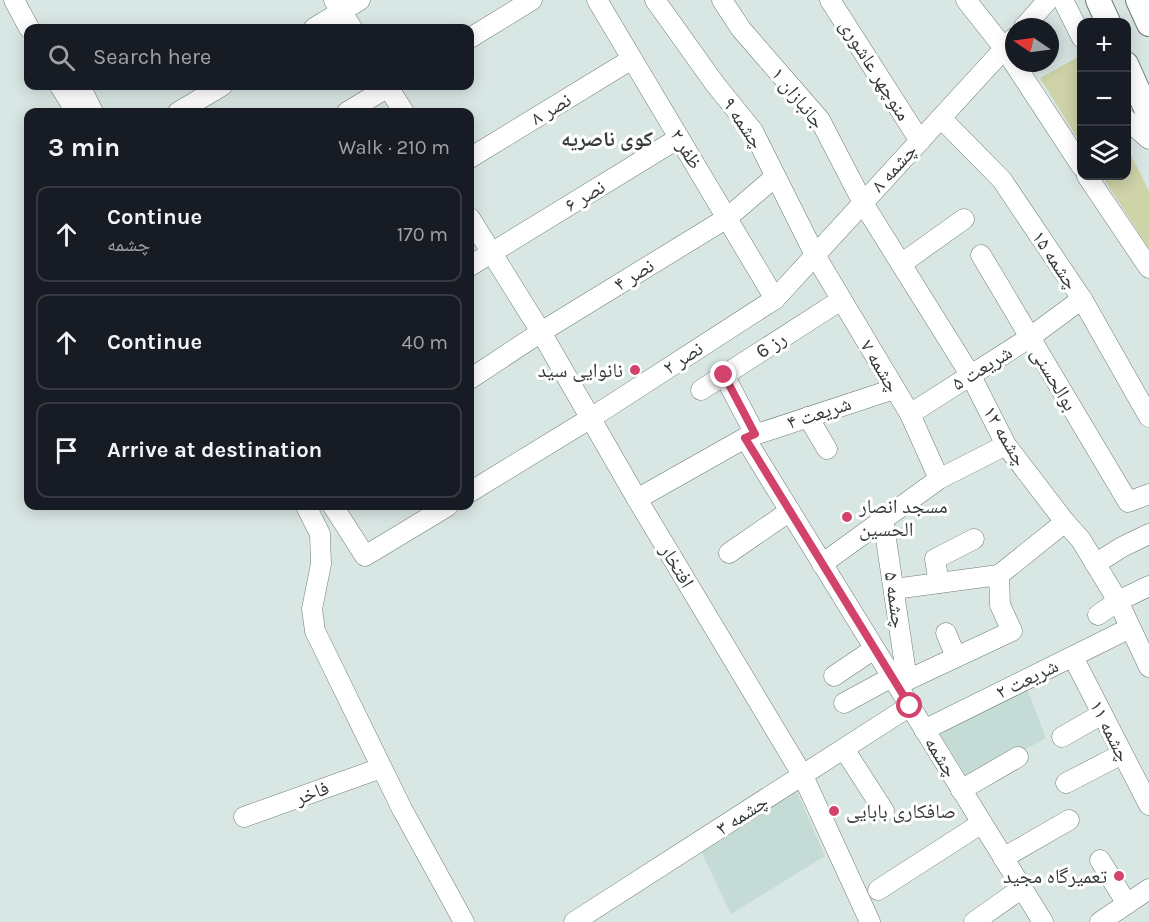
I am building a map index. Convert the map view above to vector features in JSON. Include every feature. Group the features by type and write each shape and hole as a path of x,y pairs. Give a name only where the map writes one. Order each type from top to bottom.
{"main road":[{"path":"1098,0 1106,18"},
{"path":"1138,0 1149,24"},
{"path":"1130,72 1149,115"}],"street":[{"path":"14,0 27,24"},
{"path":"318,24 338,6 360,0"},
{"path":"474,36 532,0"},
{"name":"ظفر ۲","path":"597,0 775,299"},
{"name":"چشمه ۹","path":"655,0 715,84 753,131 815,255"},
{"path":"966,0 1005,39"},
{"path":"1032,18 1048,0"},
{"path":"1063,0 1077,28"},
{"name":"جانبازان ۱","path":"728,2 741,28 820,120 863,203"},
{"name":"منوچهر عاشوری","path":"835,2 920,141"},
{"path":"338,6 349,24"},
{"name":"چشمه ۸","path":"775,299 1005,47"},
{"name":"نصر ۸","path":"474,156 632,59"},
{"path":"1026,72 1077,159"},
{"path":"62,90 73,108"},
{"path":"82,90 91,108"},
{"path":"185,108 215,90"},
{"path":"353,108 382,90"},
{"path":"390,90 402,108"},
{"name":"چشمه ۱۵","path":"941,118 1002,180 1082,299 1149,417"},
{"path":"1131,123 1149,139"},
{"name":"نصر ۶","path":"474,264 679,138"},
{"name":"نصر ۴","path":"474,376 541,332 727,218 775,177"},
{"path":"1090,180 1149,268"},
{"name":"چشمه ۱۲","path":"863,203 971,376 1006,445 1081,540 1118,601 1149,667"},
{"path":"902,264 963,219"},
{"name":"افتخار","path":"474,225 541,332 637,499 803,776 870,922"},
{"name":"چشمه ۷","path":"815,255 910,414 939,479"},
{"name":"بوالحسنی","path":"981,255 1128,502 1149,494"},
{"name":"نصر ۲","path":"474,490 591,418 775,299"},
{"name":"شریعت ۵","path":"910,414 1029,338 1082,299"},
{"name":"رز 6","path":"701,390 841,300"},
{"name":"چشمه","path":"724,375 750,436 790,511 874,649 898,681 924,730 1043,922"},
{"name":"شریعت ۴","path":"637,499 750,436 894,389"},
{"path":"808,417 827,449"},
{"path":"822,564 939,479 1006,445"},
{"path":"308,510 320,534 321,564 312,609 315,631 381,768 464,922"},
{"path":"336,510 365,556 441,510"},
{"path":"729,553 790,511"},
{"name":"چشمه ۵","path":"883,519 894,589 898,681"},
{"path":"894,589 999,575 1065,522"},
{"path":"1095,564 1149,534"},
{"path":"939,583 935,559 974,539"},
{"path":"844,703 956,657 1012,631 1000,605 999,575"},
{"path":"1098,615 1118,601 1149,586"},
{"name":"شریعت ۲","path":"924,730 1130,628"},
{"path":"946,633 956,657"},
{"path":"834,676 874,649"},
{"name":"چشمه ۱۱","path":"1073,657 1149,805"},
{"name":"چشمه ۳","path":"574,922 910,706"},
{"path":"1062,737 1102,714"},
{"path":"844,749 884,811"},
{"path":"1066,783 1122,754"},
{"path":"961,790 1018,757"},
{"name":"فاخر","path":"244,817 381,768"},
{"path":"1003,858 1069,820"},
{"path":"878,890 982,823"},
{"path":"1100,860 1127,904"},
{"path":"974,922 1022,888"},
{"path":"1105,921 1149,889"}],"shaded area":[{"path":"1026,686 1046,738 969,780 940,734 945,726"},
{"path":"796,790 825,856 731,914 700,849"}],"green space":[{"path":"1077,58 1077,138 1040,78 1051,72 1059,72 1059,68"},
{"path":"1131,155 1149,191 1149,249 1105,180 1131,180"}],"place":[{"name":"نانوایی‌ سید","path":"635,370"},
{"name":"مسجد انصار الحسین","path":"847,517"},
{"name":"صافکاری بابایی","path":"834,811"},
{"name":"تعمیرگاه مجید","path":"1119,876"}],"district":[{"name":"کوی ناصریه","path":"607,139"}],"route":[{"path":"724,375 755,434 745,438 910,706"}]}
